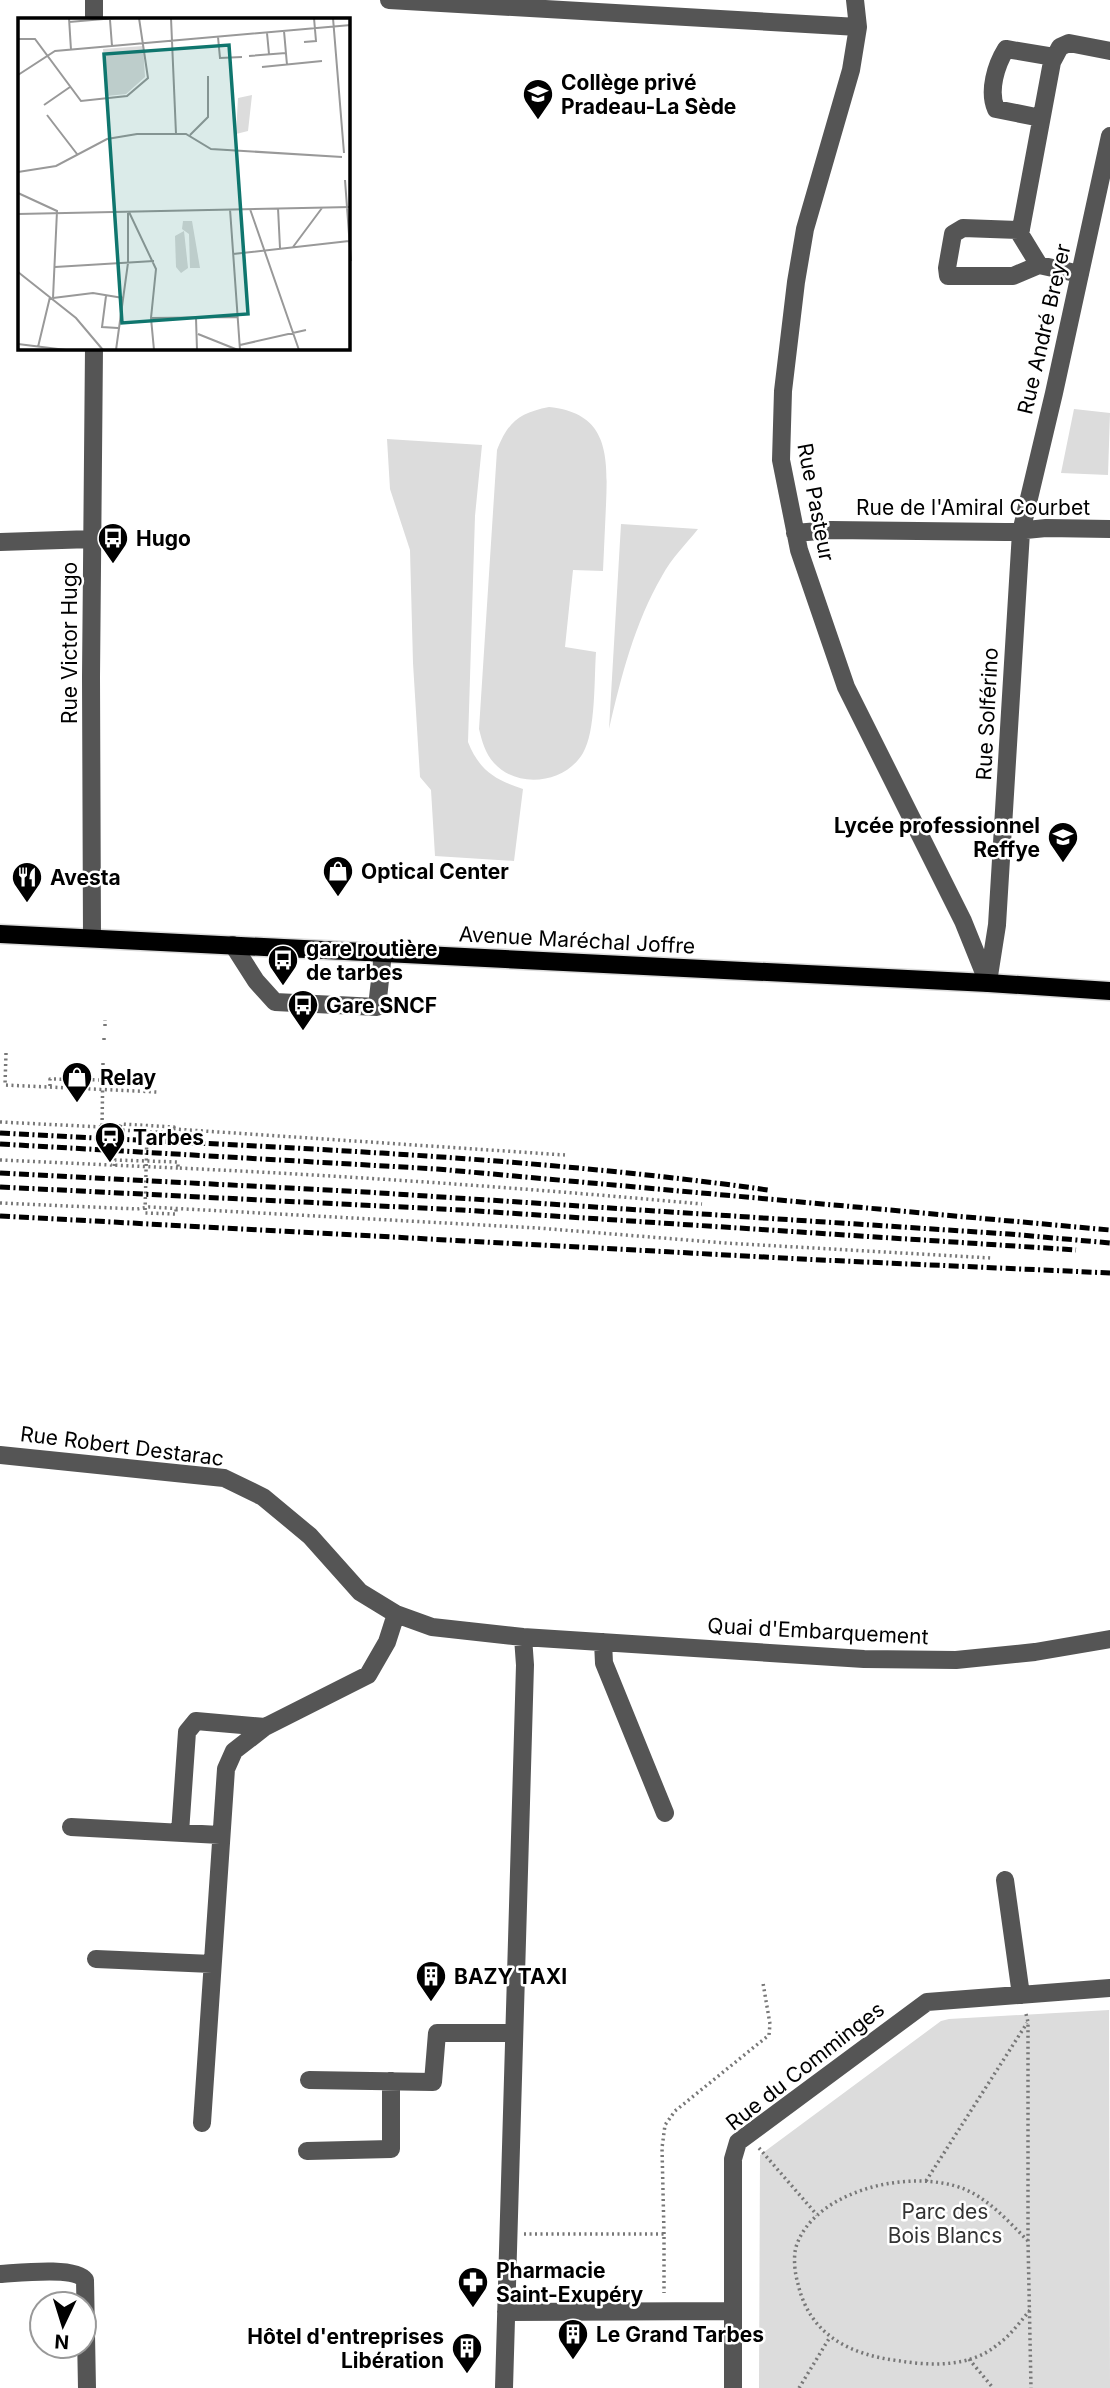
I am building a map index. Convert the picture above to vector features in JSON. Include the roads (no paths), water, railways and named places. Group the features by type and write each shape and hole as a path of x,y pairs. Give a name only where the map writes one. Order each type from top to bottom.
{"main road":[{"name":"Avenue Maréchal Joffre","path":"0,934 1110,991"}],"street":[{"path":"94,0 94,18"},
{"path":"389,0 858,27"},
{"name":"Rue Pasteur","path":"859,1 851,70 805,229 796,282 781,428 781,460 795,533 813,596 846,687 963,921 988,983"},
{"path":"1039,265 1020,234 1054,57 1060,47 1069,43 1110,51"},
{"path":"1041,118 996,109 992,100 998,61 1006,49 1054,57"},
{"name":"Rue André Breyer","path":"1021,532 1110,136"},
{"path":"1092,221 1110,225"},
{"path":"1021,230 963,228 953,234 948,276 1013,276 1039,265 1080,274"},
{"name":"Rue Victor Hugo","path":"92,938 94,350"},
{"name":"Rue de l'Amiral Courbet","path":"795,533 831,530 1021,532 1046,528 1110,529"},
{"name":"Rue Solférino","path":"988,983 997,925 1021,532"},
{"path":"0,542 92,539"},
{"path":"233,946 256,981 275,1002 377,1007 383,953"},
{"name":"Rue Robert Destarac","path":"0,1455 224,1478 263,1497 310,1536 360,1592 396,1614 432,1627 523,1637"},
{"path":"202,2123 226,1769 234,1751 265,1727 368,1675 387,1642 396,1614"},
{"path":"505,2388 525,1665 523,1637"},
{"name":"Quai d'Embarquement","path":"523,1637 864,1660 956,1660 1035,1652 1110,1639"},
{"path":"603,1642 604,1663 665,1813"},
{"path":"180,1833 187,1731 196,1721 265,1727"},
{"path":"71,1827 220,1835"},
{"path":"1005,1880 1021,1995 1110,1988"},
{"path":"96,1959 212,1964"},
{"name":"Rue du Comminges","path":"733,2388 733,2159 738,2142 927,2001 1021,1995"},
{"path":"309,2080 433,2082 437,2033 514,2033"},
{"path":"307,2151 391,2149 391,2081"},
{"path":"0,2274 71,2272 82,2276 85,2280 87,2388"},
{"path":"506,2312 733,2311"}],"railway":[{"path":"0,1133 480,1160 768,1190"},
{"path":"0,1144 437,1169 1110,1230"},
{"path":"0,1173 365,1192 1110,1243"},
{"path":"0,1187 462,1210 1076,1250"},
{"path":"0,1216 1110,1273"}],"place":[{"name":"Collège privé Pradeau-La Sède","path":"538,121"},
{"name":"Hugo","path":"113,565"},
{"name":"Lycée professionnel Reffye","path":"1063,864"},
{"name":"Optical Center","path":"338,898"},
{"name":"Avesta","path":"27,904"},
{"name":"gare routière de tarbes","path":"283,987"},
{"name":"Gare SNCF","path":"303,1032"},
{"name":"Relay","path":"77,1104"},
{"name":"Tarbes","path":"110,1164"},
{"name":"BAZY TAXI","path":"431,2003"},
{"name":"Pharmacie Saint-Exupéry","path":"473,2309"},
{"name":"Le Grand Tarbes","path":"573,2361"},
{"name":"Hôtel d'entreprises Libération","path":"467,2375"}],"park label":[{"name":"Parc des Bois Blancs","path":"945,2223"}]}
